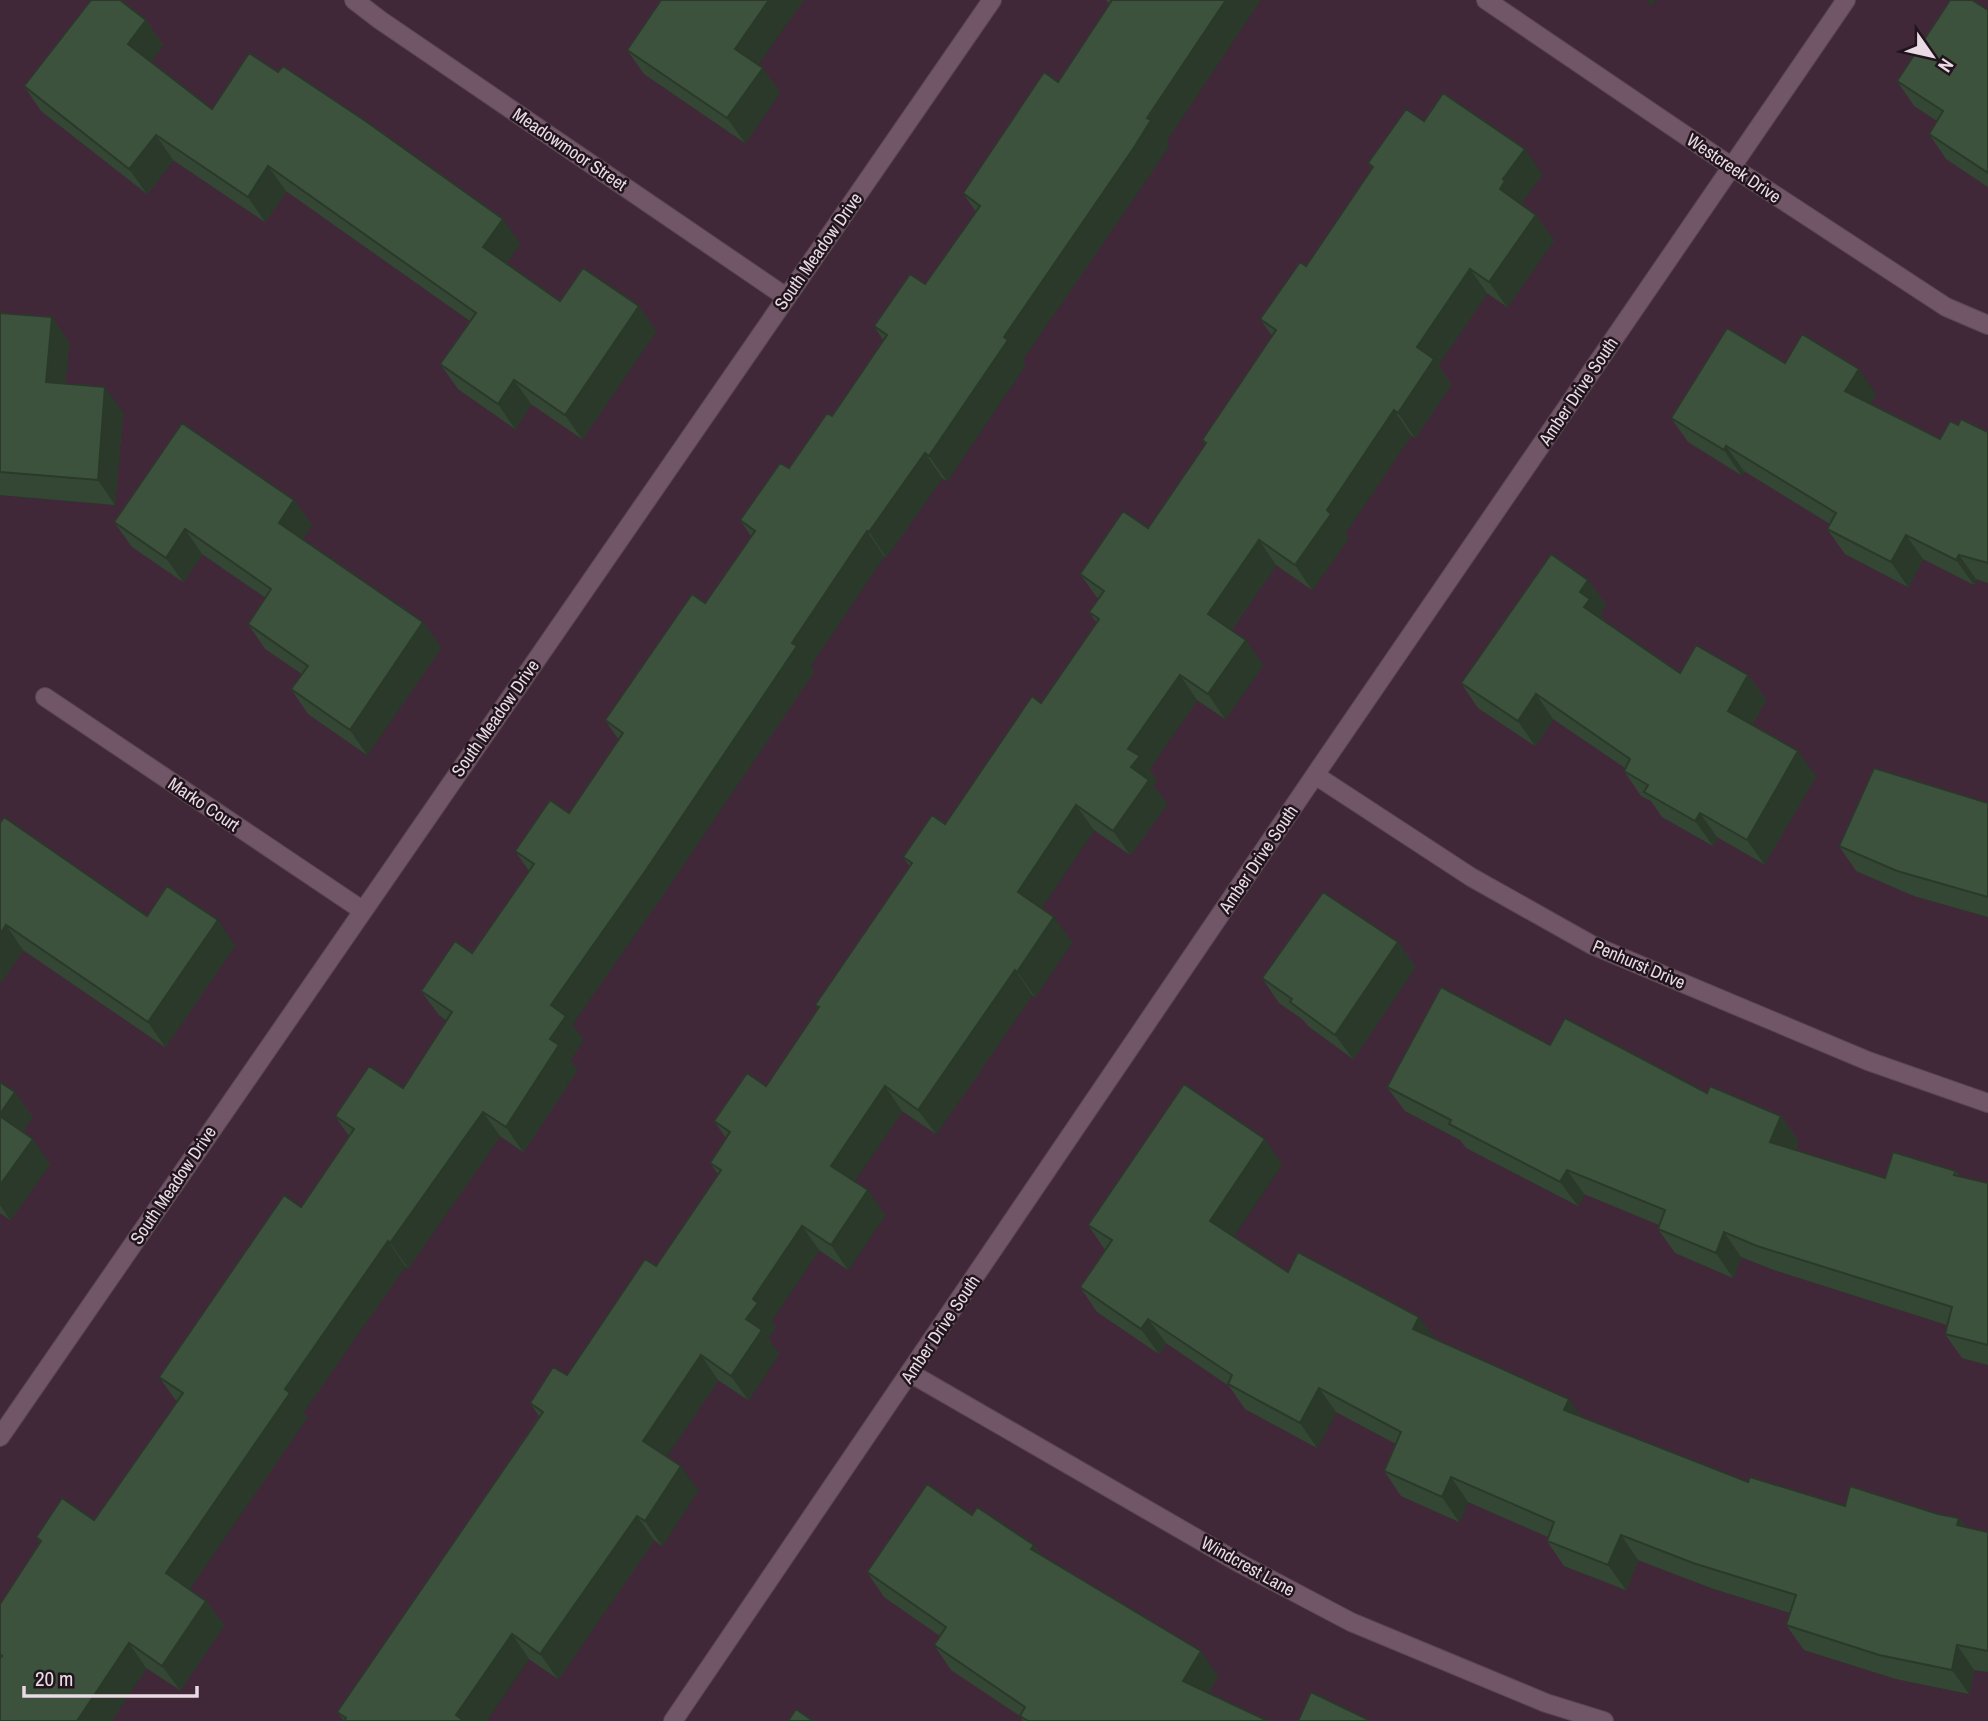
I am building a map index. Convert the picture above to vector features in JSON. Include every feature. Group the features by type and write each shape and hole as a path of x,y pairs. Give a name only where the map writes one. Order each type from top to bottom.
{"street":[{"name":"Meadowmoor Street","path":"354,0 391,28 786,297"},
{"name":"South Meadow Drive","path":"0,1437 992,0"},
{"name":"Westcreek Drive","path":"1486,0 1732,167 1946,307 1988,325"},
{"name":"Amber Drive South","path":"673,1721 1315,775 1846,0"},
{"name":"Marko Court","path":"46,697 362,910"},
{"name":"Penhurst Drive","path":"1315,775 1471,877 1592,945 1868,1061 1988,1103"},
{"name":"Windcrest Lane","path":"909,1373 1241,1564 1351,1622 1546,1703 1604,1721"}],"building":[{"path":"91,0 120,0 146,20 128,44 212,109 249,53 278,72 283,66 503,219 483,247 560,301 583,268 639,306 565,415 514,380 498,404 440,364 476,313 268,166 248,197 156,135 129,169 24,86"},
{"path":"661,0 769,0 735,49 763,68 727,118 627,50"},
{"path":"1112,0 1226,0 1147,118 1151,120 1135,146 1004,337 1008,340 929,456 925,453 869,532 867,531 792,643 797,646 551,1005 566,1016 550,1039 559,1045 506,1127 483,1112 390,1243 388,1241 285,1389 290,1393 166,1573 206,1601 162,1666 129,1643 77,1721 0,1721 0,1604 41,1541 36,1537 62,1498 94,1520 183,1393 159,1377 284,1195 301,1207 354,1129 335,1116 369,1066 403,1088 452,1012 421,991 455,941 472,953 534,864 515,851 550,800 569,813 623,733 605,720 692,594 705,603 755,531 740,520 780,463 789,468 827,413 832,416 887,335 874,326 910,274 925,284 980,206 963,193 1044,72 1058,82"},
{"path":"1950,0 1972,0 1988,10 1988,173 1929,134 1943,111 1897,81"},
{"path":"1443,93 1525,149 1503,179 1505,181 1500,189 1536,215 1489,282 1470,269 1417,347 1434,359 1398,413 1394,410 1327,510 1331,514 1295,565 1259,540 1208,614 1246,640 1208,694 1180,675 1128,749 1140,756 1131,767 1149,780 1113,831 1076,805 1018,892 1054,917 918,1110 885,1086 831,1166 868,1190 831,1245 802,1226 753,1299 758,1303 746,1319 762,1330 731,1376 701,1355 643,1441 681,1466 645,1521 637,1516 540,1654 512,1634 456,1715 464,1721 344,1721 346,1718 337,1712 543,1412 530,1403 553,1367 567,1375 645,1259 656,1266 721,1170 710,1163 730,1132 714,1121 747,1073 766,1086 819,1007 815,1005 912,863 903,857 932,815 945,824 1032,696 1041,703 1099,619 1089,612 1104,591 1080,574 1123,511 1148,528 1206,443 1202,440 1276,330 1260,319 1300,262 1306,266 1373,167 1368,163 1406,109 1424,121"},
{"path":"0,313 52,317 46,382 105,387 98,480 0,472"},
{"path":"1727,328 1785,363 1802,334 1859,369 1845,391 1940,439 1950,421 1958,425 1961,419 1988,432 1988,563 1959,555 1956,560 1906,535 1891,562 1827,529 1836,513 1726,446 1724,450 1671,418"},
{"path":"182,423 294,500 279,523 423,622 350,730 291,689 308,666 248,624 271,589 185,529 166,558 114,522"},
{"path":"1551,554 1588,580 1580,592 1590,599 1584,607 1680,673 1696,645 1748,675 1728,711 1798,751 1747,840 1700,813 1695,821 1644,792 1648,785 1624,771 1630,759 1536,694 1518,721 1461,683"},
{"path":"1874,768 1988,803 1988,897 1897,871 1839,846"},
{"path":"4,817 147,916 167,886 218,920 148,1022 6,925 0,934 0,823"},
{"path":"1323,892 1398,942 1335,1035 1262,978"},
{"path":"1441,987 1550,1045 1565,1018 1707,1093 1710,1086 1781,1116 1770,1142 1885,1178 1893,1152 1956,1171 1954,1175 1988,1183 1988,1345 1945,1334 1952,1307 1757,1246 1724,1232 1716,1253 1658,1229 1665,1210 1567,1170 1560,1182 1449,1124 1451,1120 1387,1087"},
{"path":"0,1082 15,1092 0,1114"},
{"path":"1184,1084 1265,1139 1210,1221 1288,1272 1298,1252 1419,1317 1413,1329 1569,1399 1564,1410 1748,1482 1750,1477 1845,1506 1850,1486 1959,1518 1957,1525 1988,1532 1988,1651 1957,1645 1952,1670 1879,1655 1786,1625 1796,1595 1693,1563 1621,1535 1608,1565 1547,1541 1554,1522 1451,1477 1442,1497 1384,1471 1401,1432 1319,1388 1300,1423 1228,1384 1232,1375 1148,1319 1141,1329 1080,1287 1112,1240 1088,1225"},
{"path":"0,1116 33,1139 0,1185"},
{"path":"927,1484 972,1515 977,1507 1034,1545 1031,1549 1201,1651 1183,1681 1268,1721 1028,1721 1020,1716 1025,1707 934,1645 946,1627 867,1572"},
{"path":"1311,1692 1367,1719 1367,1721 1298,1721"},
{"path":"796,1709 813,1721 788,1721"}]}
